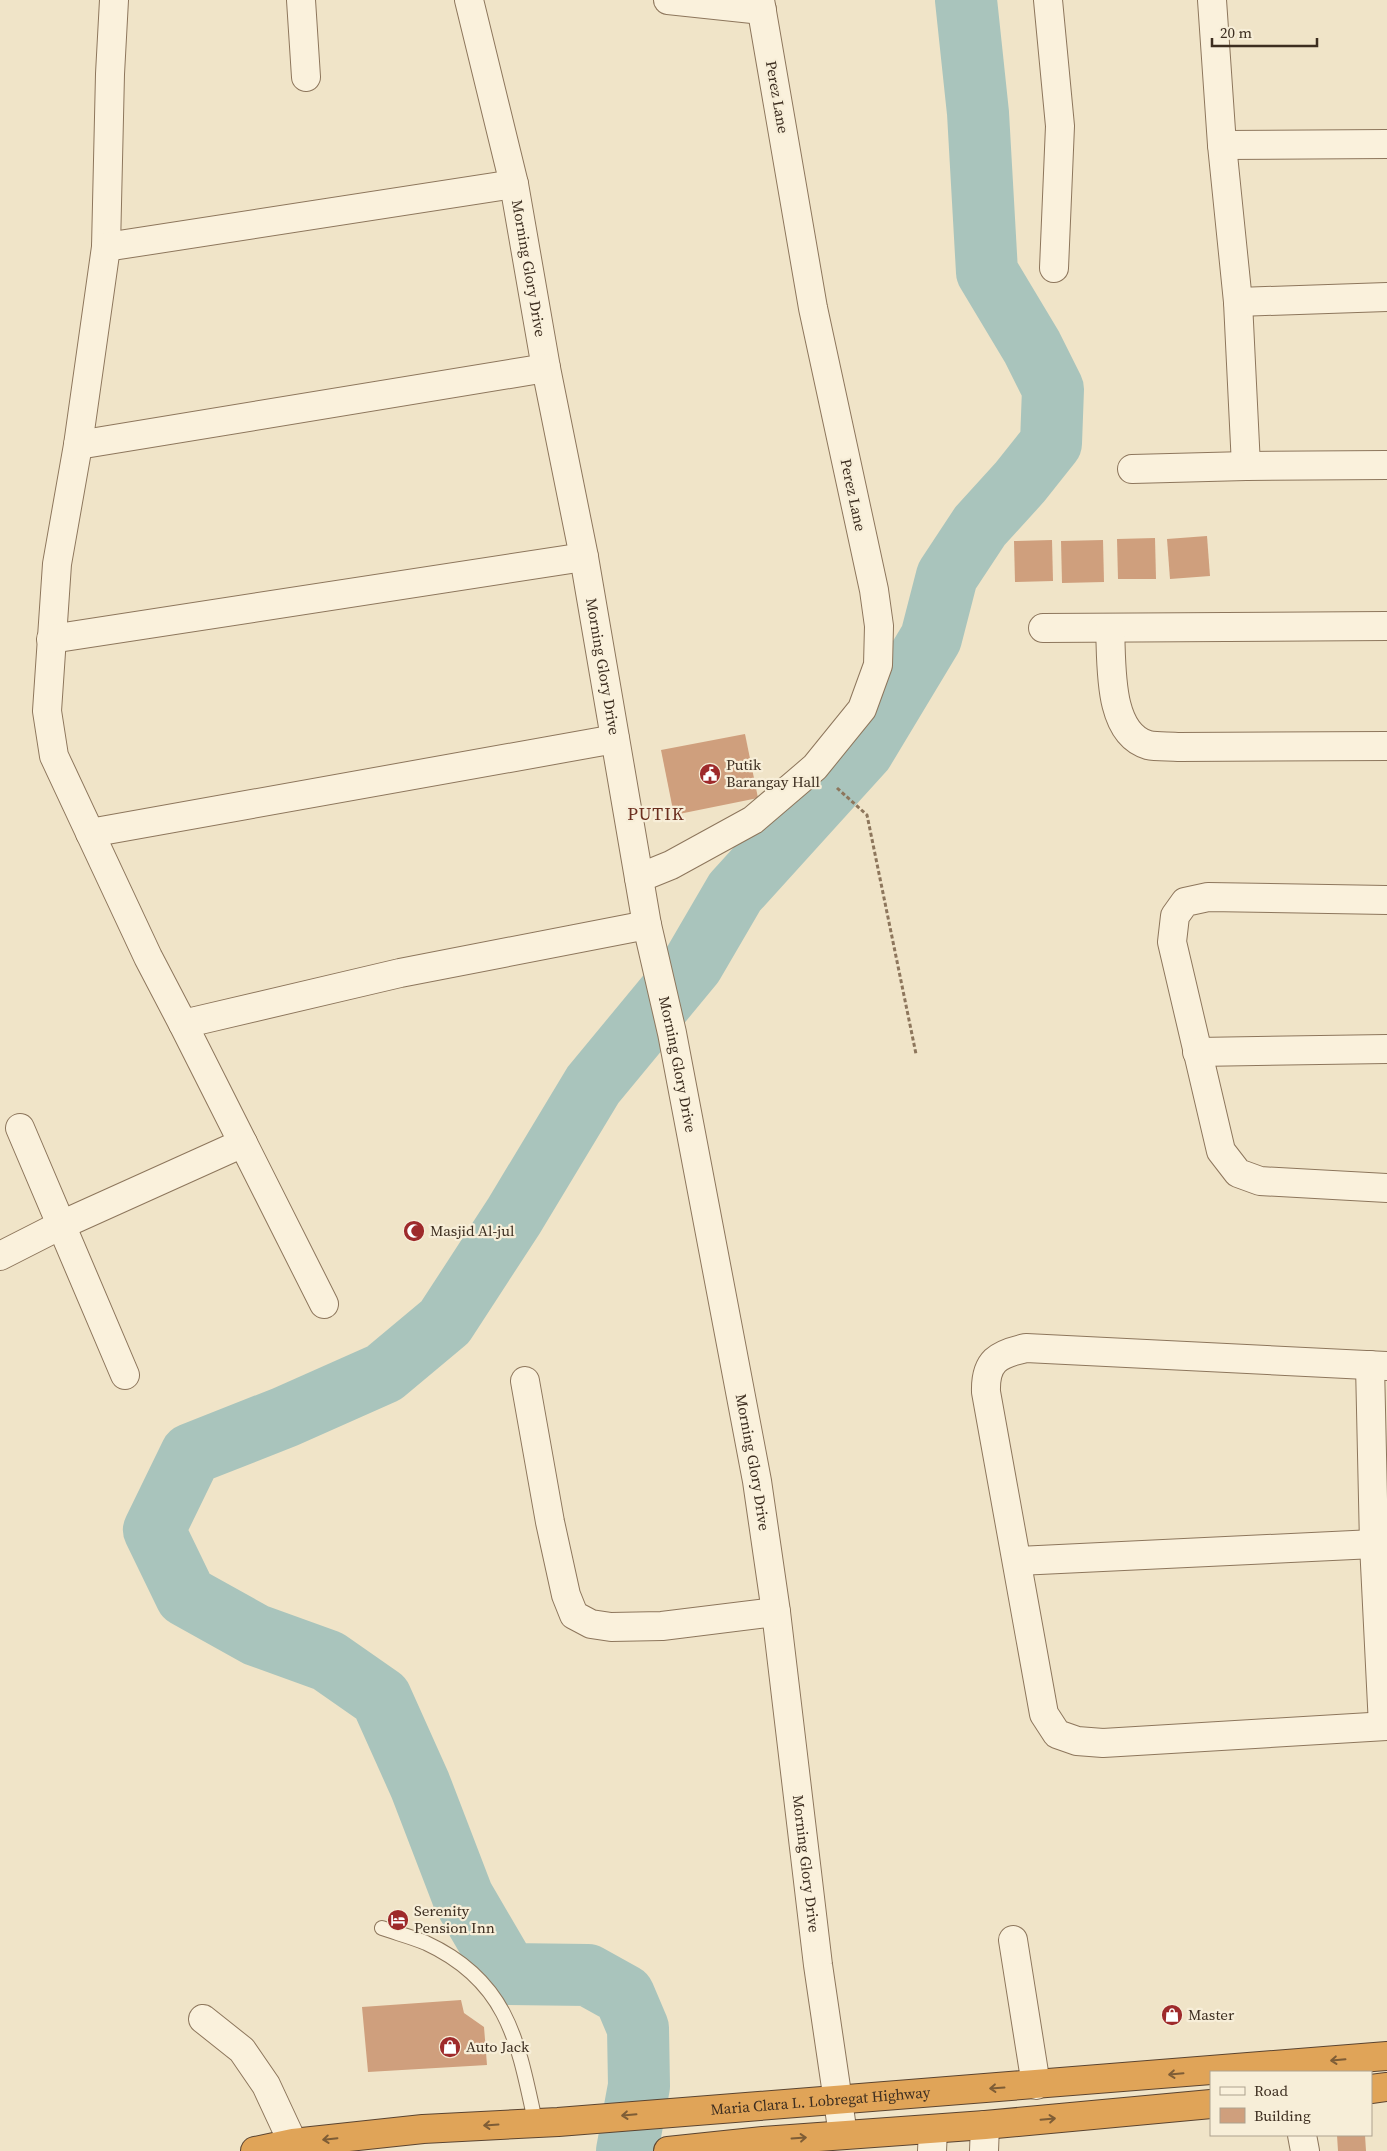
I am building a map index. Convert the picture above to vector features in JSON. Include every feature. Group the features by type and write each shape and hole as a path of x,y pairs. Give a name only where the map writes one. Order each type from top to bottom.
{"highway":[{"name":"Maria Clara L. Lobregat Highway","path":"255,2151 294,2143 423,2130 1036,2085 1387,2056"},
{"path":"1372,2089 1387,2087"},
{"path":"674,2150 763,2146 844,2135 933,2140 985,2138 1210,2104"}],"street":[{"path":"114,0 110,74 106,247 78,445 57,564 47,682 49,733 54,756 90,833 183,1024 324,1304"},
{"path":"302,0 306,77"},
{"name":"Morning Glory Drive","path":"469,0 514,184 546,368 584,557 647,924 672,1033 756,1481 776,1612 818,1965 844,2135"},
{"path":"668,0 761,5"},
{"path":"1048,0 1060,126 1054,268"},
{"path":"1212,0 1222,145 1238,302 1246,466"},
{"name":"Perez Lane","path":"639,878 671,865 753,820 815,767 862,710 878,665 879,626 874,590 813,308 761,5"},
{"path":"1222,145 1387,144"},
{"path":"106,247 514,184"},
{"path":"1238,302 1387,298"},
{"path":"78,445 546,368"},
{"path":"1132,469 1387,465"},
{"path":"51,639 584,557"},
{"path":"1043,628 1387,626"},
{"path":"1110,628 1119,715 1126,732 1148,745 1179,747 1387,746"},
{"path":"90,833 615,739"},
{"path":"1387,900 1208,897 1185,902 1175,916 1172,942 1221,1151 1238,1173 1260,1181 1387,1188"},
{"path":"183,1024 400,972 647,924"},
{"path":"1197,1052 1387,1049"},
{"path":"20,1128 60,1226 125,1375"},
{"path":"0,1256 60,1226 243,1143"},
{"path":"1026,1348 1379,1366 1374,1544 1385,1726 1102,1743 1076,1741 1056,1734 1044,1714 1018,1561 986,1392 985,1377 991,1365 1004,1353 1026,1348"},
{"path":"525,1381 550,1522 566,1595 574,1615 591,1624 611,1627 662,1626 776,1612"},
{"path":"1018,1561 1374,1544"},
{"path":"1013,1940 1036,2085"},
{"path":"203,2019 242,2050 266,2085 294,2143"},
{"path":"1302,2136 1304,2151"}],"lane":[{"path":"382,1928 425,1943 448,1956 470,1971 488,1991 508,2019 546,2122"}],"path":[{"path":"834,785 867,815 916,1054"}],"building":[{"path":"1207,536 1210,576 1170,579 1167,539"},
{"path":"1155,538 1156,579 1118,579 1117,539"},
{"path":"1052,540 1053,581 1015,582 1014,541"},
{"path":"1103,540 1104,582 1062,583 1061,541"},
{"name":"Putik Barangay Hall","path":"745,734 758,798 674,815 661,750"},
{"path":"461,2000 464,2013 484,2027 487,2065 368,2072 362,2007"},
{"path":"1337,2136 1365,2136 1366,2151 1338,2151"}],"waterway":[{"path":"627,2151 639,2086 638,2028 624,1995 588,1975 508,1974 463,1897 420,1785 381,1698 328,1661 256,1635 186,1596 154,1530 191,1454 285,1417 384,1373 445,1322 514,1216 593,1085 693,964 735,892 863,751 931,638 947,576 980,526 1020,482 1051,443 1053,389 1032,347 987,272 978,113 966,0"}],"place":[{"name":"Putik Barangay Hall","path":"710,774"},
{"name":"Masjid Al-jul","path":"414,1231"},
{"name":"Serenity Pension Inn","path":"398,1920"},
{"name":"Master","path":"1172,2015"},
{"name":"Auto Jack","path":"450,2047"}],"district":[{"name":"PUTIK","path":"656,814"}]}
